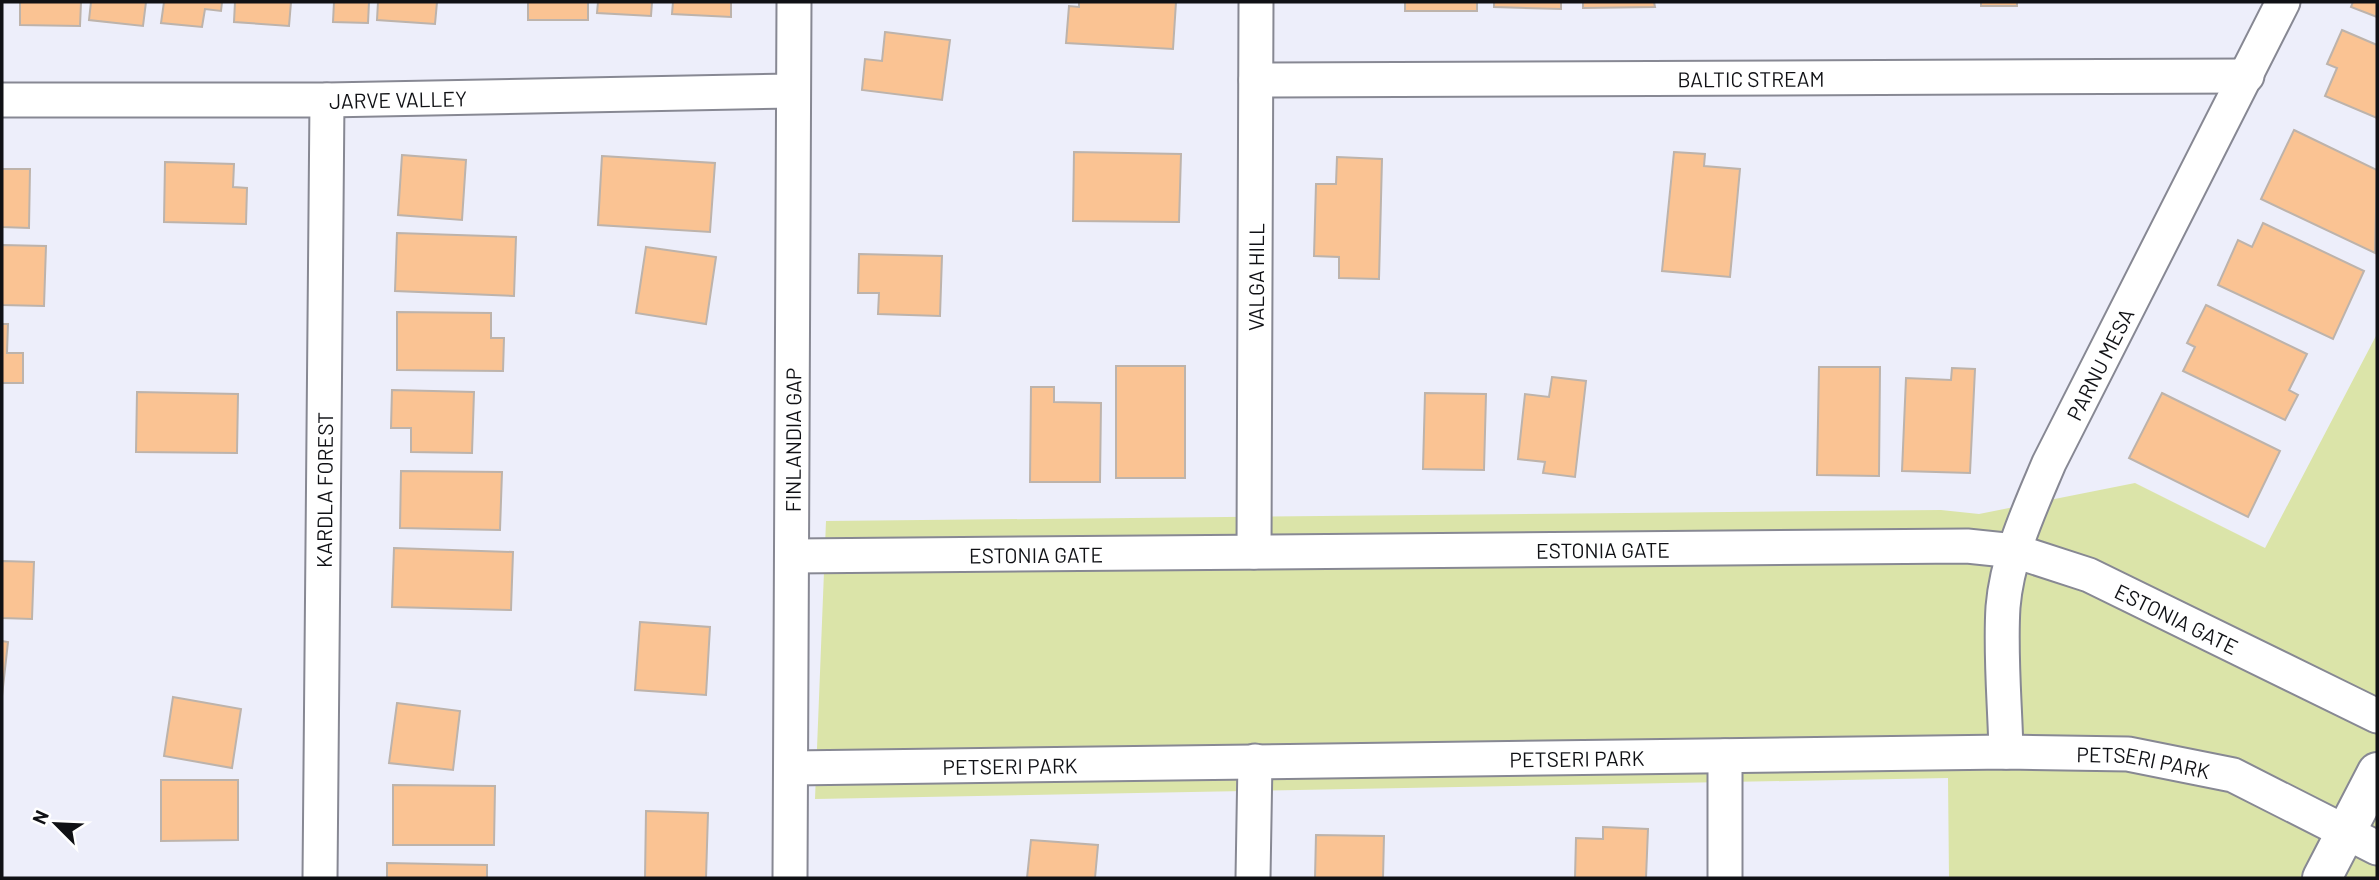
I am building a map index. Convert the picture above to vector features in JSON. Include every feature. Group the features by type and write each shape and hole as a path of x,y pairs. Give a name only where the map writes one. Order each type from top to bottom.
{"street":[{"name":"FINLANDIA GAP","path":"790,878 793,2"},
{"name":"VALGA HILL","path":"1254,552 1256,2"},
{"name":"PARNU MESA","path":"2006,752 2003,606 2015,551 2049,463 2283,2"},
{"name":"BALTIC STREAM","path":"1256,80 2247,76"},
{"name":"JARVE VALLEY","path":"2,100 327,100 792,91"},
{"name":"KARDLA FOREST","path":"320,878 327,100"},
{"name":"ESTONIA GATE","path":"793,556 1967,546 2015,551 2089,575 2377,716"},
{"name":"PETSERI PARK","path":"791,768 2006,752 2128,754 2233,775 2361,840"},
{"path":"1725,756 1725,878"},
{"path":"1253,878 1255,761"},
{"path":"2322,878 2361,840 2377,772"}],"green space":[{"path":"2377,334 2377,878 1949,878 1948,778 815,799 826,521 1941,510 1979,514 2135,483 2265,548"}],"building":[{"path":"20,2 81,2 80,26 20,25"},
{"path":"91,2 146,2 143,26 89,20"},
{"path":"164,2 222,2 221,11 205,9 202,27 161,23"},
{"path":"235,2 291,2 289,26 234,22"},
{"path":"334,2 369,2 368,23 333,22"},
{"path":"378,2 437,2 435,24 377,20"},
{"path":"528,2 588,2 588,20 528,20"},
{"path":"598,2 652,2 651,16 597,13"},
{"path":"673,2 731,2 731,17 672,14"},
{"path":"1079,2 1176,2 1173,49 1066,43 1069,6 1079,7"},
{"path":"1405,2 1477,2 1477,11 1405,11"},
{"path":"1494,2 1561,2 1561,9 1494,7"},
{"path":"1583,2 1654,2 1655,7 1583,8"},
{"path":"1981,2 2017,2 2017,6 1981,6"},
{"path":"2353,2 2377,2 2377,17 2351,7"},
{"path":"2342,30 2377,45 2377,118 2325,96 2337,68 2327,64"},
{"path":"885,32 950,40 942,100 862,90 865,59 882,61"},
{"path":"2294,130 2377,170 2375,253 2261,199"},
{"path":"1074,152 1181,154 1179,222 1073,221"},
{"path":"1674,152 1705,154 1704,166 1740,169 1730,277 1662,271"},
{"path":"402,155 466,160 462,220 398,215"},
{"path":"602,156 715,163 710,232 598,225"},
{"path":"1337,157 1382,159 1379,279 1339,278 1339,257 1314,256 1316,184 1336,184"},
{"path":"165,162 234,164 233,187 247,188 246,224 164,222"},
{"path":"2,169 30,169 29,228 2,227"},
{"path":"2263,223 2364,271 2333,339 2218,285 2238,240 2252,247"},
{"path":"397,233 516,237 514,296 395,291"},
{"path":"2,245 46,246 44,306 2,305"},
{"path":"646,247 716,257 706,324 636,313"},
{"path":"859,254 942,256 940,316 878,314 879,293 858,293"},
{"path":"2206,305 2307,354 2289,390 2298,395 2285,420 2183,371 2195,347 2187,343"},
{"path":"397,312 491,313 491,338 504,338 503,371 397,370"},
{"path":"2,324 8,324 7,353 23,353 23,383 2,383"},
{"path":"1116,366 1185,366 1185,478 1116,478"},
{"path":"1819,367 1880,367 1879,476 1817,475"},
{"path":"1952,368 1975,369 1970,473 1902,471 1906,378 1951,380"},
{"path":"1552,377 1586,381 1575,477 1543,473 1545,462 1518,459 1525,394 1549,397"},
{"path":"1031,387 1054,387 1054,402 1101,403 1100,482 1030,482"},
{"path":"392,390 474,392 472,453 411,452 411,428 391,428"},
{"path":"137,392 238,394 237,453 136,452"},
{"path":"1425,393 1486,394 1484,470 1423,469"},
{"path":"2162,393 2280,451 2248,517 2129,458"},
{"path":"401,471 502,472 500,530 400,528"},
{"path":"394,548 513,552 511,610 392,607"},
{"path":"2,561 34,562 32,619 2,618"},
{"path":"640,622 710,627 706,695 635,690"},
{"path":"2,641 8,642 2,696"},
{"path":"173,697 241,709 232,768 164,756"},
{"path":"397,703 460,711 453,770 389,763"},
{"path":"161,780 238,780 238,840 161,841"},
{"path":"393,785 495,786 494,845 393,845"},
{"path":"646,811 708,813 706,878 645,878"},
{"path":"1603,827 1648,829 1646,878 1575,878 1576,838 1603,839"},
{"path":"1316,835 1384,836 1383,878 1315,878"},
{"path":"1031,840 1098,845 1095,878 1027,878"},
{"path":"387,863 487,865 487,878 387,878"}]}
